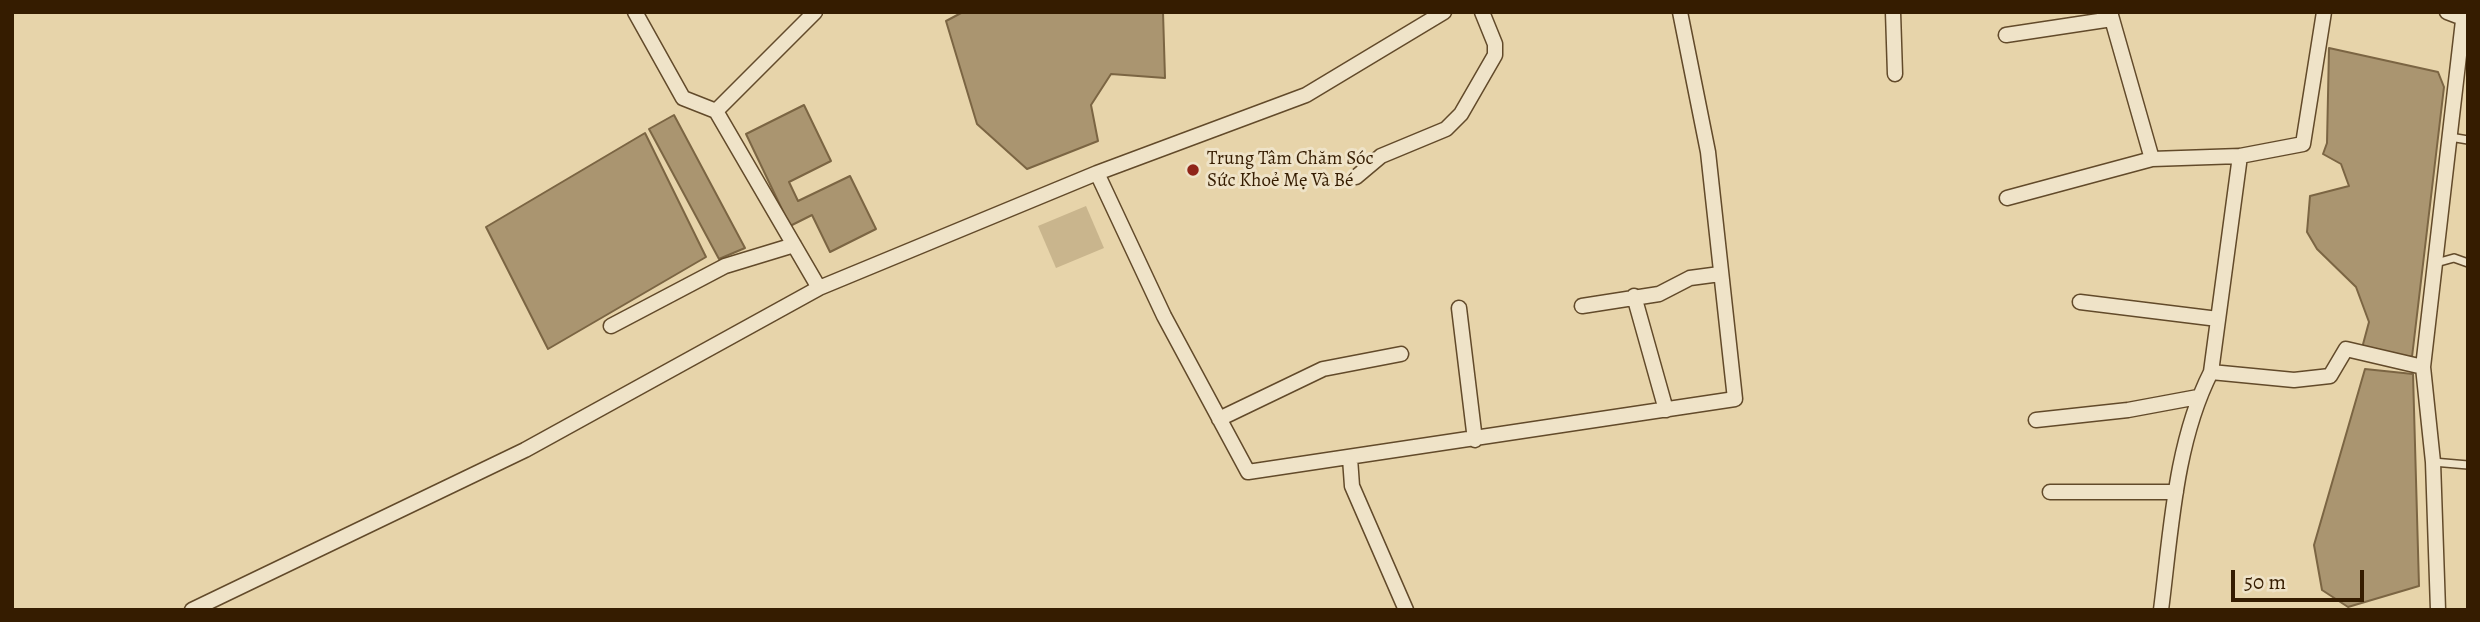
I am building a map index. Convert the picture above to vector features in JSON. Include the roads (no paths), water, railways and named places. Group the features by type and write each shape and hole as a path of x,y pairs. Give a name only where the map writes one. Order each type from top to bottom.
{"street":[{"path":"635,12 683,98 716,111 819,288"},
{"path":"716,111 815,12"},
{"path":"1356,177 1381,156 1446,129 1461,114 1495,55 1495,44 1482,12"},
{"path":"1097,173 1164,316 1248,472 1735,399 1708,152 1680,12"},
{"path":"1893,12 1895,74"},
{"path":"2007,198 2152,159 2240,156 2303,144 2324,12"},
{"path":"2438,610 2433,462 2423,367 2465,17 2447,12"},
{"path":"192,610 525,450 819,288 1097,173 1306,95 1434,15"},
{"path":"2006,35 2111,15 2152,159"},
{"path":"2161,610 2176,492 2198,397 2211,372 2240,156"},
{"path":"611,326 724,266 794,245"},
{"path":"1582,306 1659,294 1690,278 1720,274"},
{"path":"1634,296 1666,410"},
{"path":"2080,302 2218,318"},
{"path":"1459,308 1475,440"},
{"path":"2211,372 2294,380 2330,376 2346,349 2423,367"},
{"path":"1219,419 1323,369 1401,354"},
{"path":"2036,420 2128,410 2198,397"},
{"path":"1350,457 1352,486 1406,610"},
{"path":"2050,492 2176,492"}],"lane":[{"path":"2451,138 2468,139"},
{"path":"2437,263 2454,258 2468,263"},
{"path":"2433,462 2468,465"}],"place":[{"name":"Trung Tâm Chăm Sóc Sức Khoẻ Mẹ Và Bé","path":"1193,170"}]}
